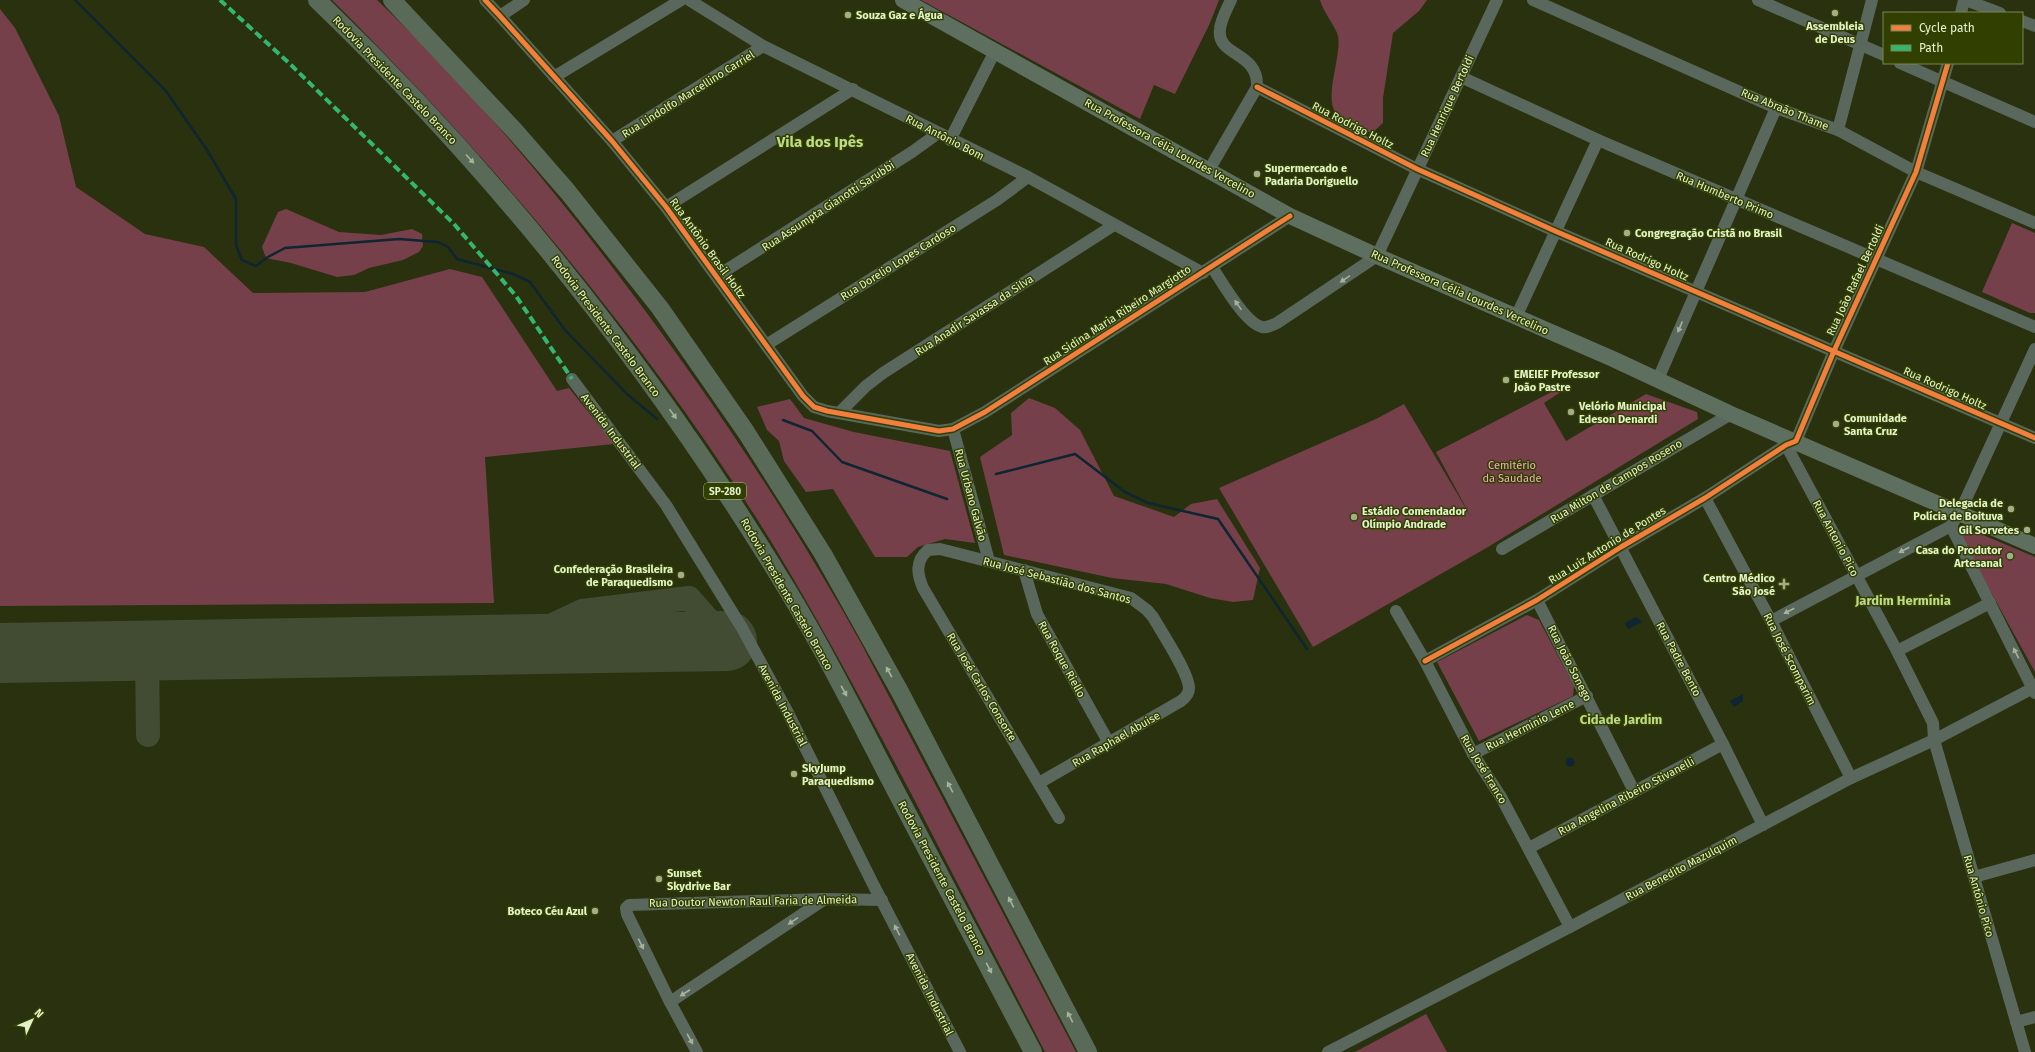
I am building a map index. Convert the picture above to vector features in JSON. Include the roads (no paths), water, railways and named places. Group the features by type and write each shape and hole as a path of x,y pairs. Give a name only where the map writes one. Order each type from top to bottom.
{"highway":[{"name":"Rodovia Presidente Castelo Branco","path":"317,0 401,83 501,193 576,285 684,430 755,538 817,642 1033,1052"},
{"path":"392,0 514,130 568,192 660,308 746,432 823,554 900,692 1088,1052"}],"main road":[{"name":"Rua Professora Célia Lourdes Vercelino","path":"903,0 1290,216 1377,256 1613,359 1639,373 1658,379 1791,443 1960,512 2035,546"}],"street":[{"name":"Rua Antônio Brasil Holtz","path":"484,0 612,142 666,207 809,403 827,411 931,430 953,429"},
{"path":"500,16 524,0"},
{"path":"554,77 681,0"},
{"name":"Rua Antônio Bom","path":"689,0 763,46 853,89 937,134 1028,177 1114,224 1207,270"},
{"path":"1209,170 1257,87 1258,78 1250,63 1228,48 1220,37 1221,23 1231,0"},
{"name":"Rua Henrique Bertoldi","path":"1377,256 1497,0"},
{"name":"Rua Abraão Thame","path":"1532,0 1776,108 1838,130 1916,172 2035,223"},
{"path":"1758,0 1883,55"},
{"path":"1838,130 1872,0"},
{"path":"1961,12 1965,0 1997,12"},
{"path":"2023,21 2035,26"},
{"name":"Rua Lindolfo Marcellino Carriel","path":"612,142 763,46"},
{"path":"950,140 994,51"},
{"path":"1902,64 2035,122"},
{"name":"Rua João Rafael Bertoldi","path":"1791,443 1916,172 1948,64"},
{"name":"Rua Humberto Primo","path":"1461,77 1598,140 2035,327"},
{"name":"Rua Rodrigo Holtz","path":"1257,87 1417,169 1555,231 2035,438"},
{"path":"666,207 853,89"},
{"path":"1658,379 1776,108"},
{"name":"Rua Assumpta Gianotti Sarubbi","path":"717,276 912,152 937,134"},
{"path":"1516,317 1598,140"},
{"name":"Rua Dorelio Lopes Cardoso","path":"766,345 997,200 1028,177"},
{"name":"Rua Sidina Maria Ribeiro Margiotto","path":"953,429 985,412 1290,216"},
{"name":"Rua Anadir Savassa da Silva","path":"839,413 866,386 883,373 1114,224"},
{"path":"1207,270 1242,311 1258,326 1265,328 1277,324 1377,256"},
{"path":"1771,621 1951,526 1960,512 2035,349"},
{"name":"Avenida Industrial","path":"572,379 666,505 742,628 787,711 960,1052"},
{"name":"Rua Milton de Campos Roseno","path":"1502,549 1731,414"},
{"name":"Rua Urbano Galvão","path":"953,429 989,561"},
{"name":"Rua Luiz Antonio de Pontes","path":"1425,661 1537,600 1621,547 1705,498 1791,443"},
{"name":"Rua Antonio Pico","path":"1791,443 1856,575 1897,651 1933,723 1934,740"},
{"name":"Rua Padre Bento","path":"1593,495 1723,744 1763,825"},
{"name":"Rua José Scomparim","path":"1705,498 1771,621 1851,778"},
{"path":"1951,526 2034,689"},
{"name":"Rua José Sebastião dos Santos","path":"924,553 932,548 940,549 1123,596 1140,604 1147,610 1157,624 1180,665 1188,683 1189,690"},
{"name":"Rua José Carlos Consorte","path":"924,553 920,558 918,570 923,588 1059,818"},
{"name":"Rua Roque Riello","path":"1024,570 1037,614 1109,744"},
{"name":"Rua João Sonego","path":"1537,600 1634,791"},
{"path":"1897,651 1990,603"},
{"name":"Rua José Franco","path":"1396,611 1425,661 1473,754 1501,797 1570,927"},
{"name":"Rua Benedito Mazulquim","path":"1328,1052 1570,927 1851,778 1934,740 2034,689"},
{"name":"Rua Raphael Abuise","path":"1039,783 1109,744 1181,701 1189,690"},
{"name":"Rua Herminio Leme","path":"1473,754 1587,696"},
{"name":"Rua Antônio Pico","path":"1934,740 2025,1052"},
{"name":"Rua Angelina Ribeiro Stivanelli","path":"1529,848 1723,744"},
{"path":"1974,877 2035,860"},
{"path":"697,1052 670,1002 825,899"},
{"name":"Rua Doutor Newton Raul Faria de Almeida","path":"670,1002 627,914 626,908 632,903 825,899 882,900"},
{"path":"2016,1022 2035,1017"}],"water":[{"path":"1636,617 1642,622 1628,629 1625,623"},
{"path":"1743,694 1743,701 1734,707 1730,701"},
{"path":"1570,757 1575,762 1570,767 1565,762"}],"waterway":[{"path":"75,0 166,91 207,150 236,199 236,245 242,260 256,266 266,258 285,248 399,239 438,242 448,247 457,259 513,274 530,282 565,330 627,394 657,419"},
{"path":"783,420 812,431 842,462 947,499"},
{"path":"996,474 1075,454 1125,492 1148,503 1218,519 1307,649"}],"place":[{"name":"Assembleia de Deus","path":"1835,13"},
{"name":"Souza Gaz e Água","path":"848,15"},
{"name":"Supermercado e Padaria Doriguello","path":"1257,174"},
{"name":"Congregração Cristã no Brasil","path":"1627,233"},
{"name":"EMEIEF Professor João Pastre","path":"1506,380"},
{"name":"Velório Municipal Edeson Denardi","path":"1571,412"},
{"name":"Comunidade Santa Cruz","path":"1836,424"},
{"name":"Delegacia de Polícia de Boituva","path":"2011,509"},
{"name":"Estádio Comendador Olímpio Andrade","path":"1354,517"},
{"name":"Gil Sorvetes","path":"2027,530"},
{"name":"Casa do Produtor Artesanal","path":"2010,556"},
{"name":"Confederação Brasileira de Paraquedismo","path":"681,575"},
{"name":"Centro Médico São José","path":"1784,584"},
{"name":"SkyJump Paraquedismo","path":"794,774"},
{"name":"Sunset Skydrive Bar","path":"659,879"},
{"name":"Boteco Céu Azul","path":"595,911"}],"district":[{"name":"Vila dos Ipês","path":"820,142"},
{"name":"Jardim Hermínia","path":"1903,600"},
{"name":"Cidade Jardim","path":"1621,719"}],"park label":[{"name":"Cemitério da Saudade","path":"1512,471"}]}
